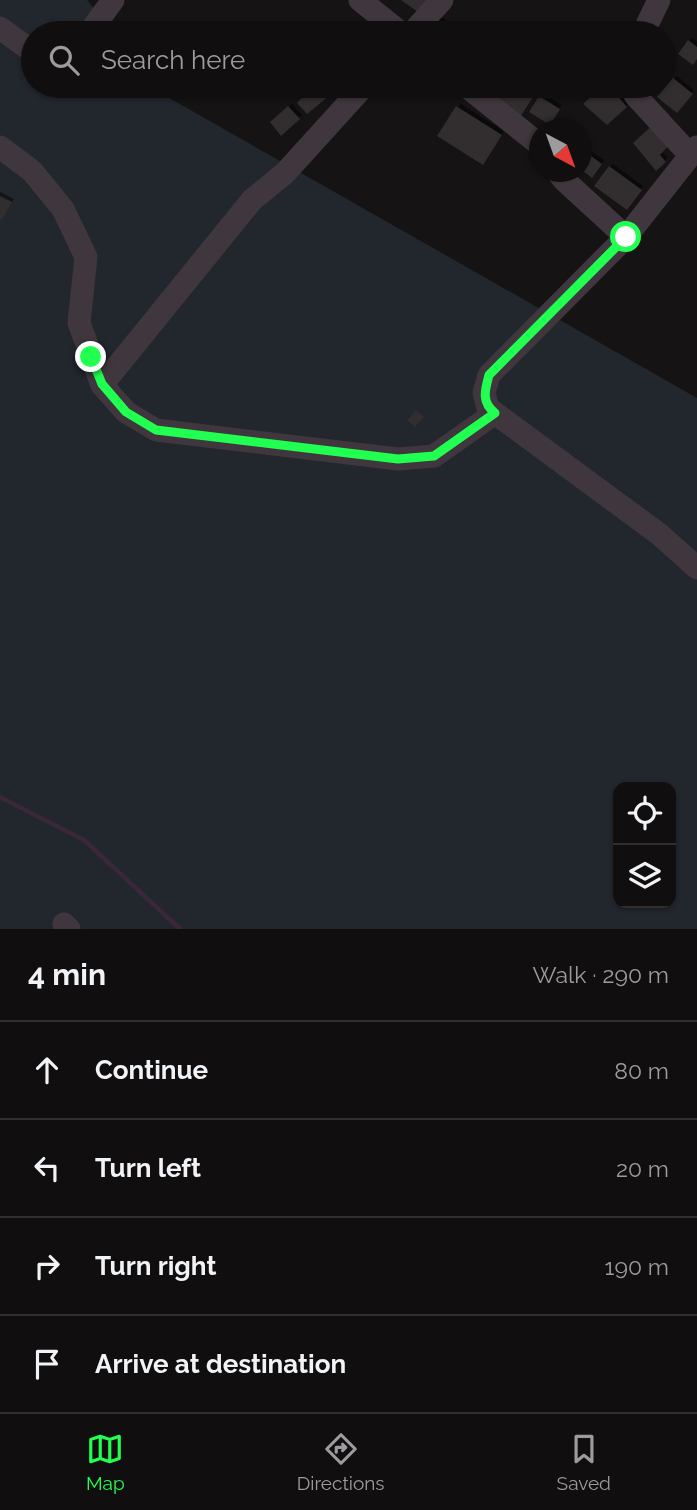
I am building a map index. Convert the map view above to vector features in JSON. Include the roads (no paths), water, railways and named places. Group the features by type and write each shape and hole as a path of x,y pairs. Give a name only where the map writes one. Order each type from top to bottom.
{"street":[{"path":"98,21 113,0"},
{"path":"360,0 386,21"},
{"path":"423,21 442,0"},
{"path":"649,21 659,0"},
{"path":"0,28 21,43"},
{"path":"102,384 252,200 285,173 353,98"},
{"path":"481,98 529,136"},
{"path":"638,98 694,151 626,237 489,375 484,393 488,408 659,534 697,568"},
{"path":"0,147 32,171 63,209 86,257 79,323 102,384 126,412 156,430 398,459 434,456 495,413"},
{"path":"566,182 626,237"}],"waterway":[{"path":"0,797 84,840 180,929"}]}
